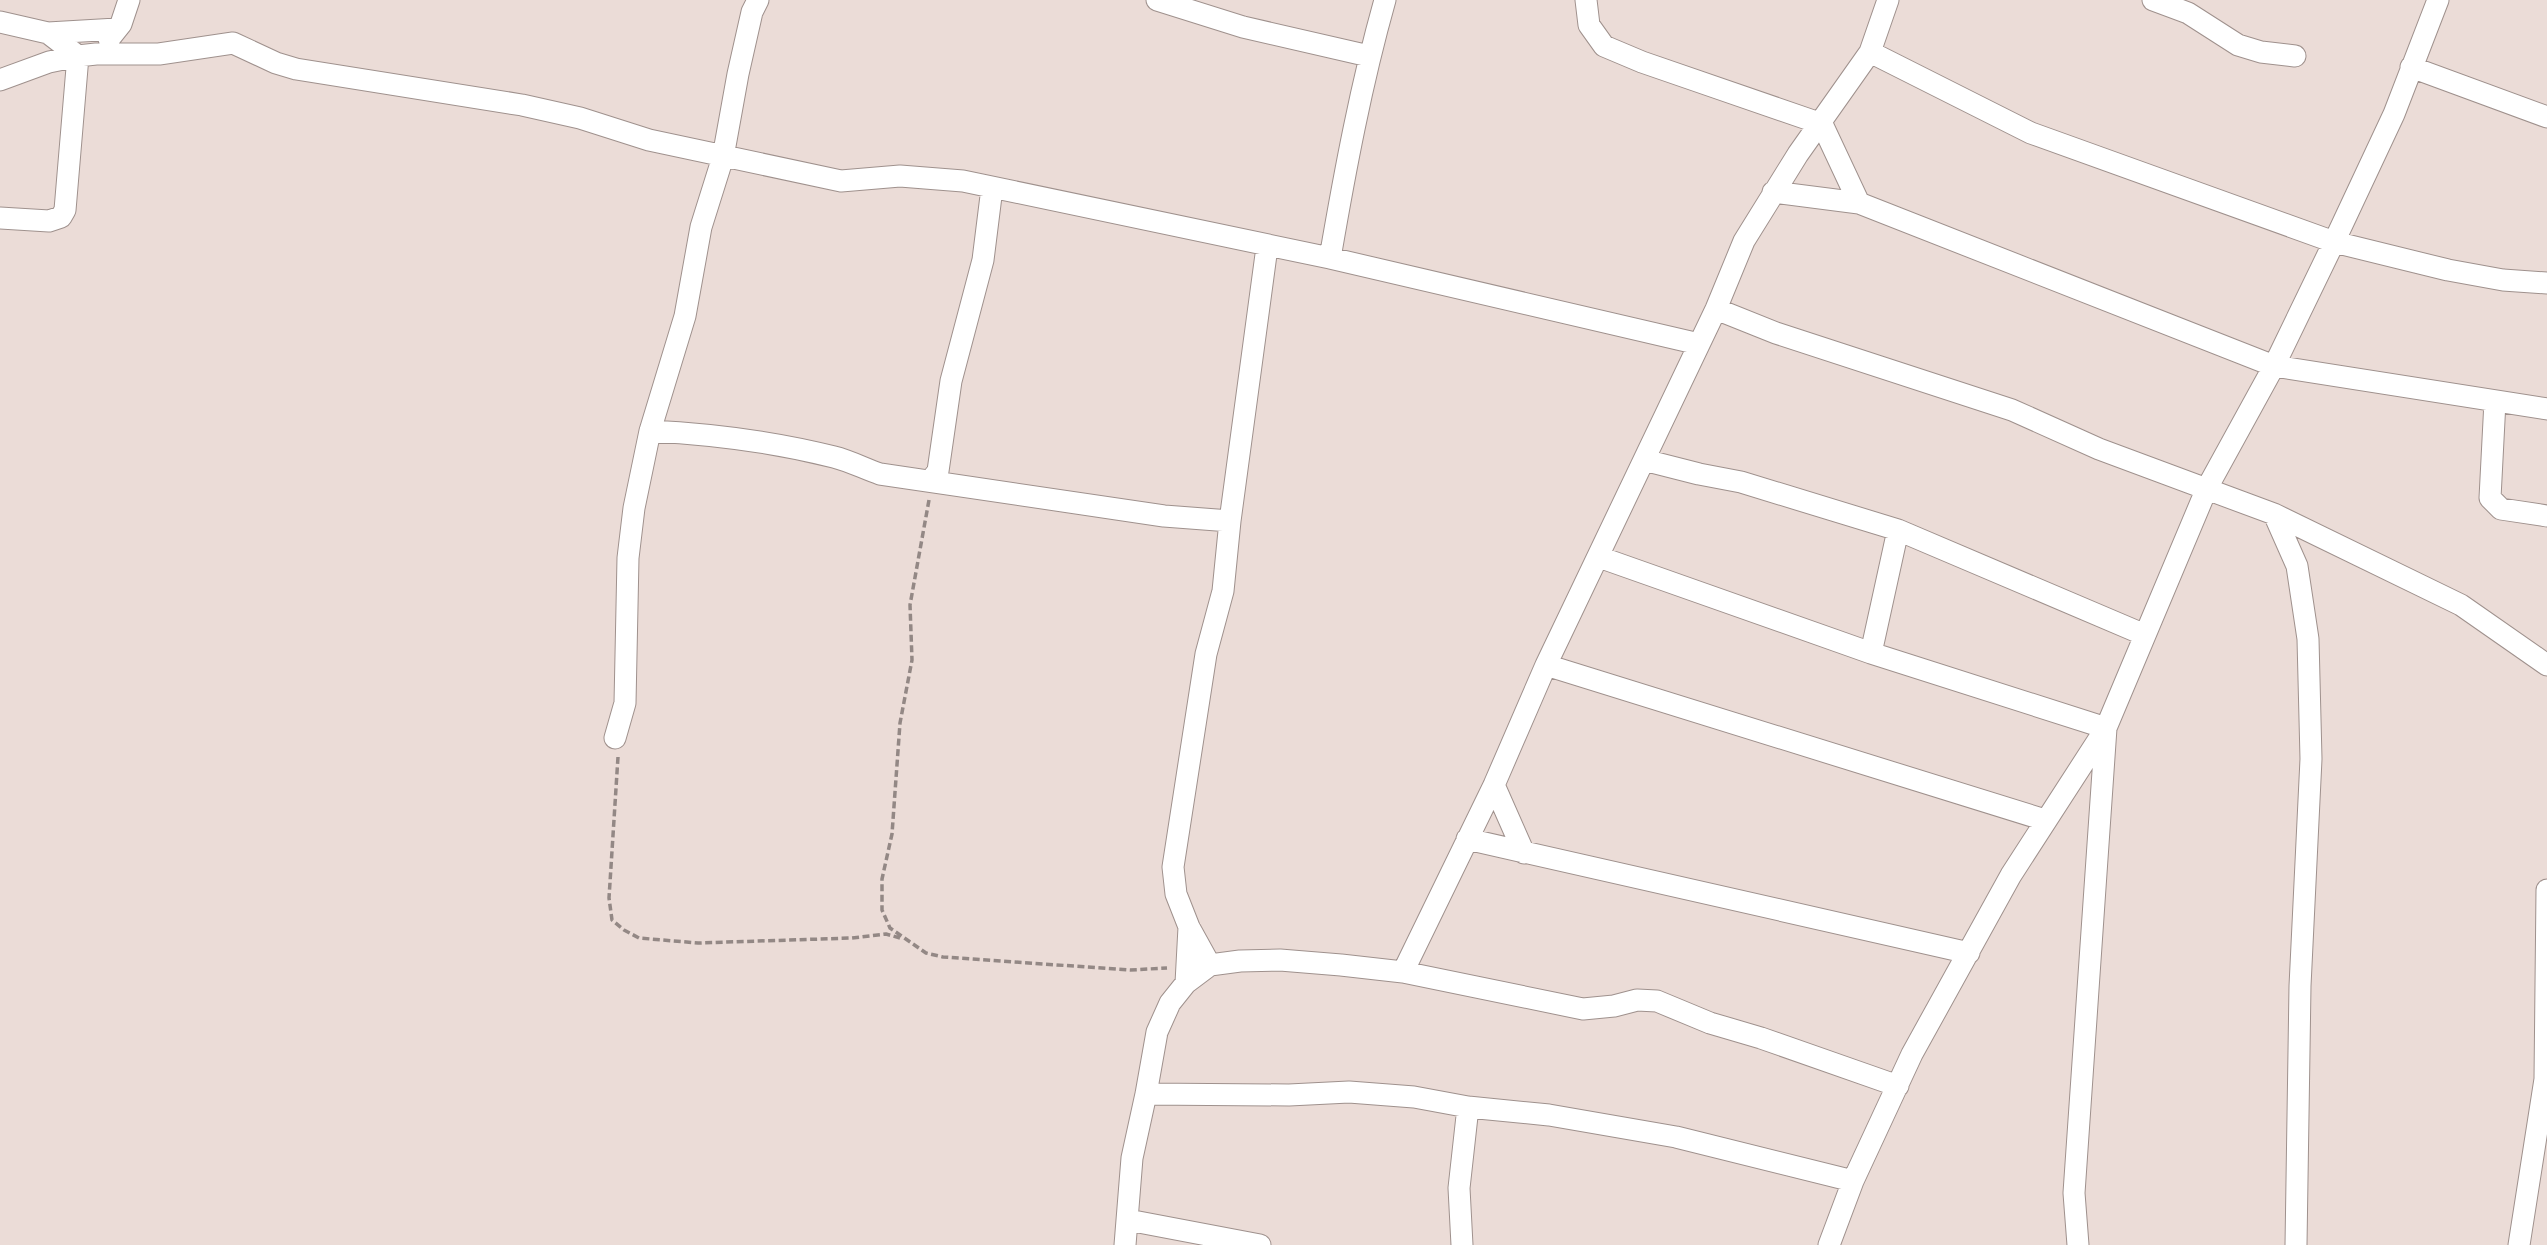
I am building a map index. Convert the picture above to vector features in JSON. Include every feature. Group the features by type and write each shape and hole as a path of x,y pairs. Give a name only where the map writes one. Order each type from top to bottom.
{"street":[{"path":"0,218 49,221 61,217 65,210 87,55 119,26 129,0"},
{"path":"615,738 625,703 628,558 634,508 650,431 685,316 701,227 723,157 752,12 758,0"},
{"path":"1157,0 1243,27 1369,56"},
{"path":"1330,258 1369,56 1385,0"},
{"path":"1586,0 1590,25 1604,46 1642,62 1822,124 1859,203"},
{"path":"1403,972 1494,785 1546,665 1716,309 1744,241 1773,192 1870,52 1888,0"},
{"path":"2153,0 2188,13 2238,45 2261,52 2295,56"},
{"path":"1836,1243 1853,1181 1912,1054 2011,875 2106,728 2207,488 2274,366 2334,242 2394,114 2438,0"},
{"path":"0,22 48,33 87,55"},
{"path":"48,33 119,26"},
{"path":"119,26 138,54"},
{"path":"0,80 49,62 87,55 183,52 233,43 296,69 522,105 723,157 841,181 900,176 963,181 1153,220 1267,247 1330,258 1699,344"},
{"path":"1870,52 2031,132 2334,242 2448,270 2503,280 2547,284"},
{"path":"2411,67 2547,117"},
{"path":"931,480 938,471 951,381 983,260 992,188"},
{"path":"1773,192 1859,203 2274,366 2547,409"},
{"path":"1210,965 1189,927 1176,894 1174,867 1206,654 1223,590 1267,247"},
{"path":"1716,309 1776,333 2012,410 2098,449 2274,514 2461,605 2547,665"},
{"path":"2496,401 2490,498 2501,509 2547,516"},
{"path":"650,431 705,434 760,442 837,458 880,474 1164,516 1230,521"},
{"path":"1644,460 1741,482 1898,530 2145,635"},
{"path":"2274,514 2297,566 2308,639 2311,759 2300,986 2296,1245"},
{"path":"1871,653 1898,530"},
{"path":"1598,557 1871,653 2106,728"},
{"path":"1546,665 2045,820"},
{"path":"2078,1245 2074,1193 2106,728"},
{"path":"1494,785 1524,853"},
{"path":"1467,839 1969,953"},
{"path":"2519,1245 2546,1078 2547,890"},
{"path":"1125,1245 1132,1158 1157,1032 1186,975 1189,927"},
{"path":"1186,975 1210,965 1280,960 1403,972 1583,1009 1614,1006 1637,1000 1657,1001 1710,1023 1898,1086"},
{"path":"1146,1094 1289,1095 1349,1092 1414,1097 1468,1107 1549,1115 1676,1137 1853,1181"},
{"path":"1462,1245 1459,1188 1468,1107"},
{"path":"1128,1220 1260,1245"}],"path":[{"path":"931,480 927,522 912,596 912,660 900,723 892,834 882,879 881,909 890,928 926,953 943,957 1186,975"},
{"path":"615,738 619,761 609,898 612,920 624,930 639,938 698,943 852,938 886,934 905,939"}]}
